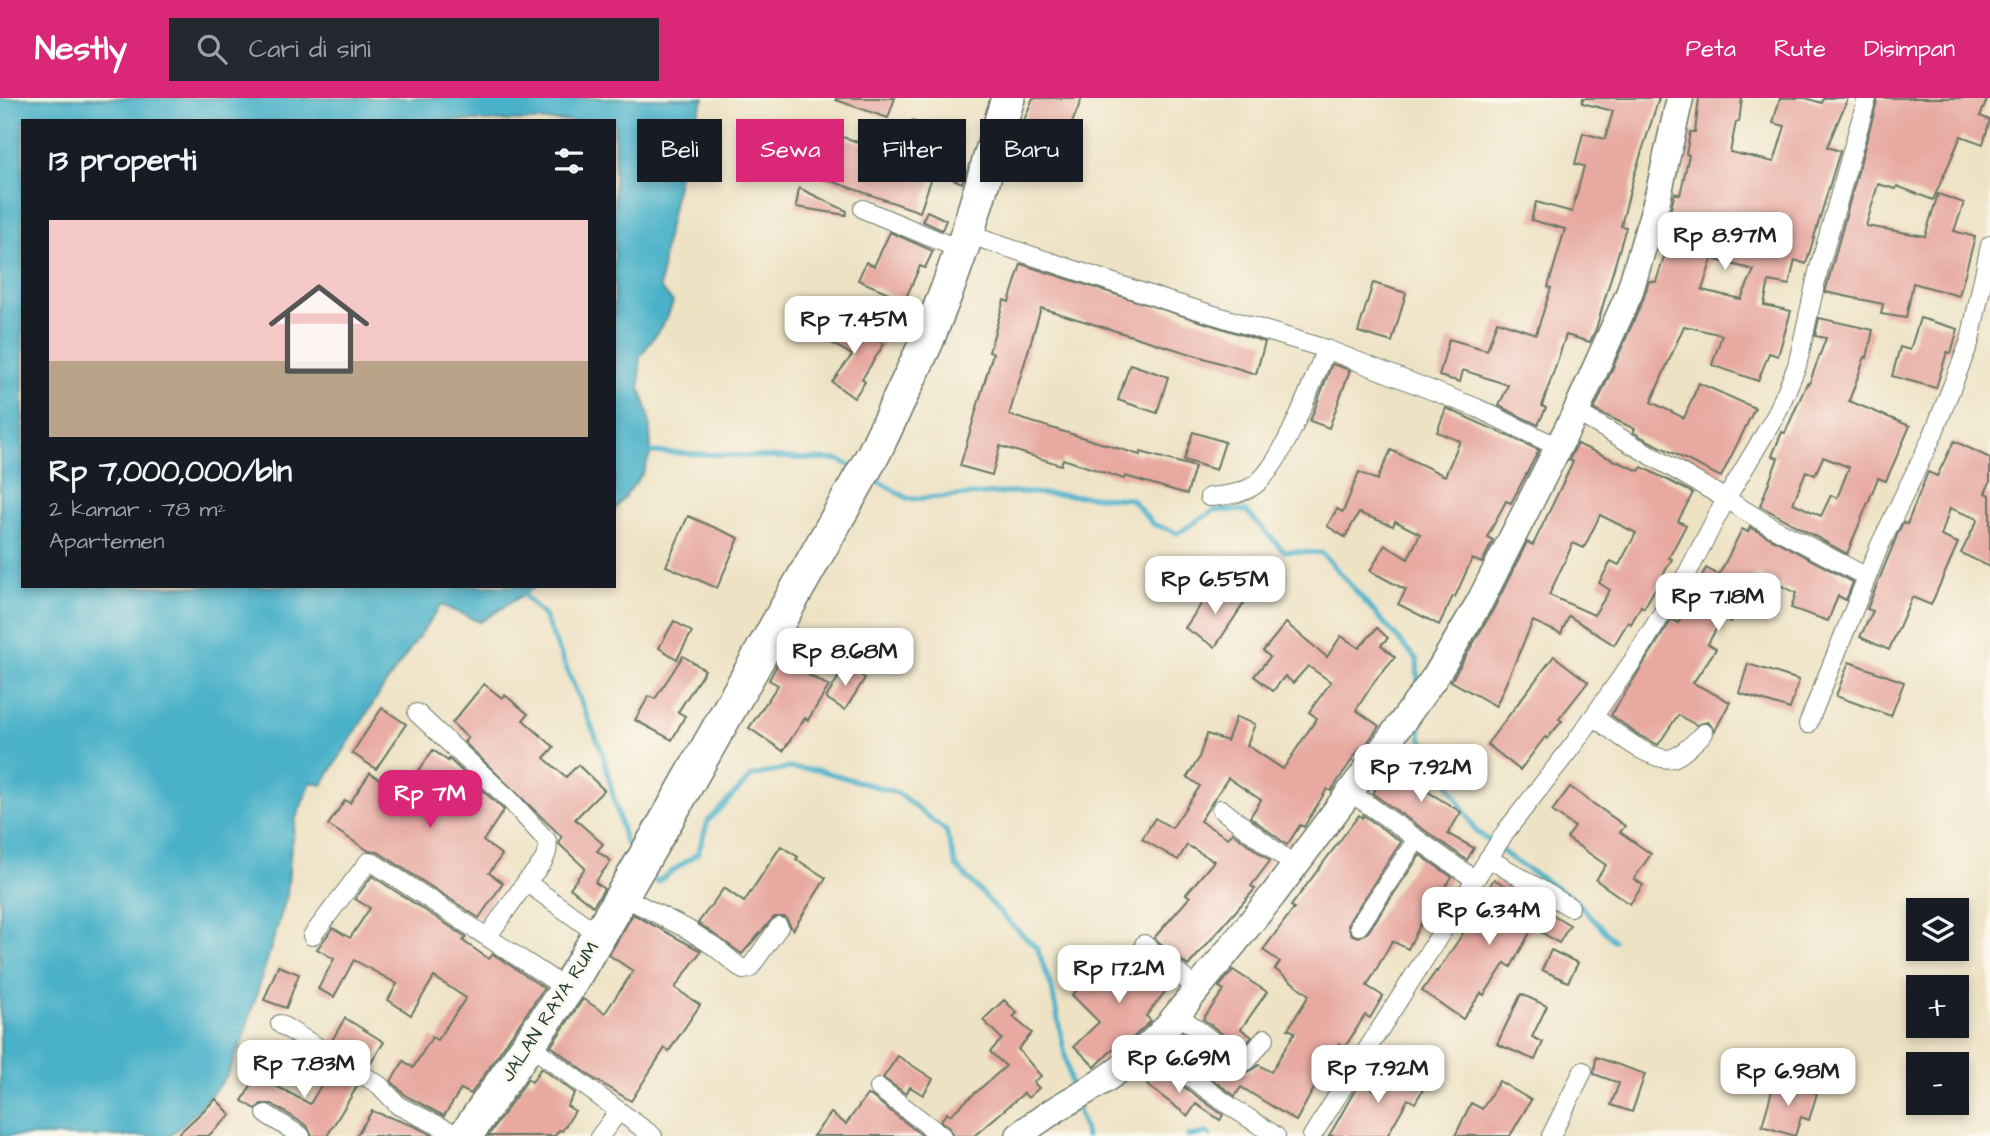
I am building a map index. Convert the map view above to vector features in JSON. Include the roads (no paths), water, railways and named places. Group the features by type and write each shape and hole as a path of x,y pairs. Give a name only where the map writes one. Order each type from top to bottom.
{"highway":[{"name":"JALAN RAYA RUM","path":"463,1136 567,989 670,814 874,453 926,343 964,242 1008,98"}],"street":[{"path":"1020,1136 1042,1117 1085,1091 1148,1046 1177,1014 1295,866 1437,674 1479,603 1576,412 1629,294 1657,200 1680,98"},
{"path":"1312,1136 1506,831 1594,717 1632,662 1688,572 1726,499 1776,415 1797,366 1818,272 1867,98"},
{"path":"863,209 964,242 1326,349 1477,408 1558,447"},
{"path":"1808,724 1867,577 1932,437 1969,341 1990,244"},
{"path":"1209,497 1225,496 1248,489 1274,465 1326,349"},
{"path":"1576,412 1772,527 1867,577"},
{"path":"417,713 510,800 547,841 547,857 488,936"},
{"path":"1594,717 1640,748 1663,758 1680,754 1704,733"},
{"path":"1350,792 1474,879"},
{"path":"1221,809 1295,866"},
{"path":"1359,926 1417,839"},
{"path":"1491,855 1570,907"},
{"path":"312,936 368,862 372,862 567,989"},
{"path":"526,882 599,935"},
{"path":"626,889 715,947 743,970 749,969 779,927"},
{"path":"1144,944 1197,989"},
{"path":"1177,1014 1239,1062 1247,1062 1265,1038"},
{"path":"280,1024 379,1085 399,1105 463,1136"},
{"path":"528,1044 653,1136"},
{"path":"1148,1046 1276,1136"},
{"path":"1551,1136 1583,1071"},
{"path":"879,1088 942,1136"},
{"path":"600,1136 619,1111"},
{"path":"266,1114 301,1136"}],"water":[{"path":"0,98 704,98 695,119 637,119 637,182 678,182 660,288 673,302 667,318 640,357 640,388 649,415 651,452 643,473 616,508 616,119 21,119 21,588 534,588 480,622 441,605 383,688 322,785 311,782 296,818 287,895 242,1042 226,1077 197,1111 170,1136 0,1136"}],"waterway":[{"path":"651,452 839,460 855,468"},
{"path":"872,478 909,499 1016,492 1131,499 1153,524 1178,533 1215,510 1246,511 1284,551 1322,553 1417,660 1418,684"},
{"path":"524,595 544,616 602,751 625,842 634,853"},
{"path":"1420,715 1421,737 1476,831 1515,861 1573,898 1614,941"},
{"path":"649,871 657,882 698,853 708,821 752,776 789,768 818,770 898,793 946,831 956,866 1037,948 1052,989 1072,1090"},
{"path":"1077,1106 1086,1136"},
{"path":"1188,1136 1207,1133 1210,1136"}]}
